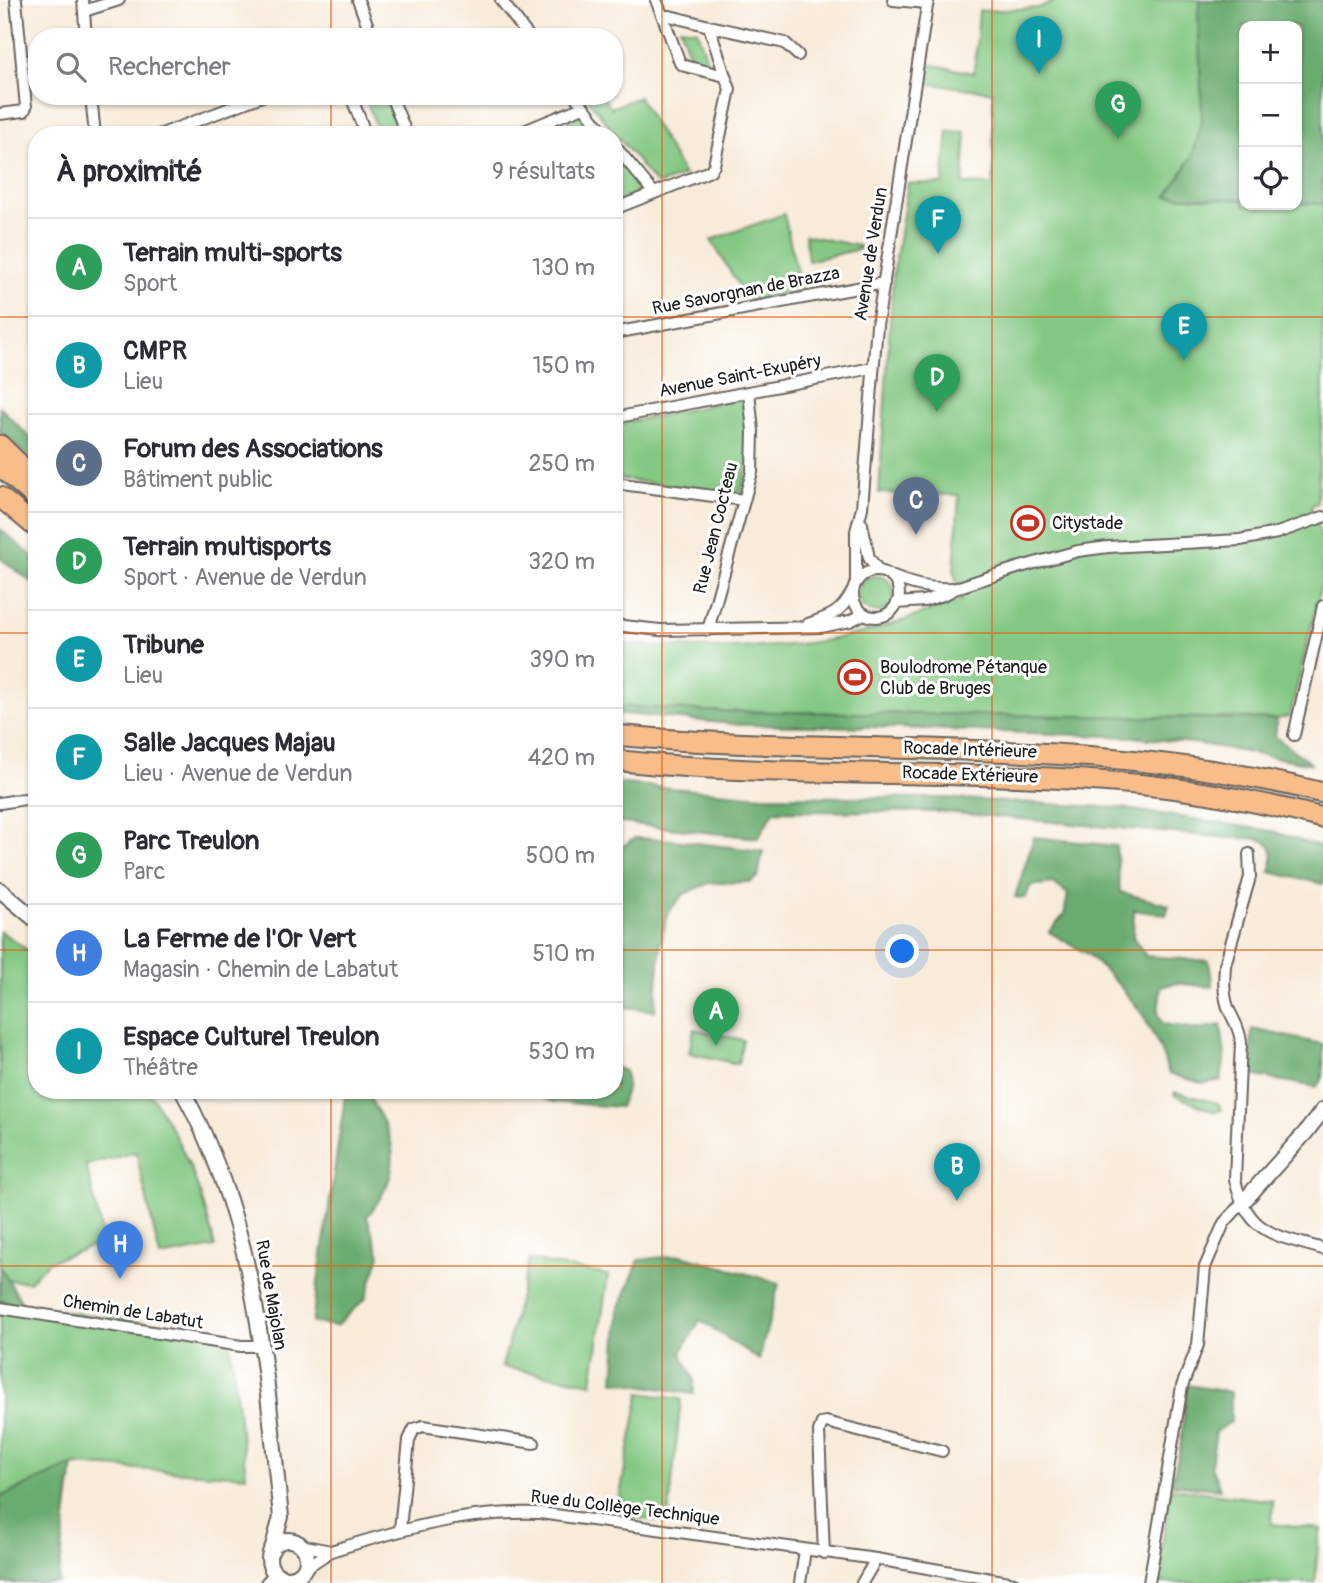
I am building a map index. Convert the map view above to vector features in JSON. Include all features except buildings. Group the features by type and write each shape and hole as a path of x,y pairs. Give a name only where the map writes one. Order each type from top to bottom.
{"highway":[{"path":"0,445 28,472"},
{"path":"0,466 28,491"},
{"path":"0,497 28,520"},
{"name":"Rocade Intérieure","path":"623,736 722,743 1094,756 1190,766 1323,793"},
{"name":"Rocade Extérieure","path":"623,761 700,767 1099,781 1201,792 1323,817"}],"street":[{"path":"0,114 24,111 26,107 16,0"},
{"path":"85,28 83,6 119,0"},
{"path":"358,0 369,28"},
{"path":"501,0 522,28"},
{"path":"656,0 680,63 725,76"},
{"path":"893,0 928,1"},
{"name":"Avenue de Verdun","path":"854,586 856,531 860,514 873,368 928,1"},
{"path":"663,17 670,16 785,43 798,55"},
{"path":"623,205 700,176 714,165 730,89 709,26"},
{"path":"92,105 94,126"},
{"path":"183,126 238,105"},
{"path":"354,105 363,126"},
{"path":"395,105 403,126"},
{"path":"536,126 583,107 599,126"},
{"path":"623,156 654,193"},
{"name":"Rue Savorgnan de Brazza","path":"623,331 884,283"},
{"name":"Avenue Saint-Exupéry","path":"623,416 873,368"},
{"name":"Rue Jean Cocteau","path":"708,630 752,472 753,431 749,392"},
{"path":"623,484 744,500"},
{"name":"Avenue de Verdun","path":"860,514 869,558 879,571"},
{"path":"897,603 924,601 959,587 1078,551 1240,540 1283,531 1323,517"},
{"path":"802,626 832,616 844,607 854,586 866,572 879,571 915,586 935,589 959,587"},
{"path":"854,586 855,604 864,614 871,617 887,615 897,603 899,589 891,576"},
{"path":"1294,736 1323,606"},
{"path":"623,626 660,630 708,630 835,625 864,614"},
{"path":"0,803 28,798"},
{"path":"1249,854 1250,877 1225,965 1224,979 1228,1007 1238,1026 1241,1042 1235,1179 1243,1202 1261,1228 1323,1249"},
{"path":"0,890 28,913"},
{"name":"Rue de Majolan","path":"187,1099 201,1123 233,1206 250,1275 281,1517 272,1550"},
{"path":"1149,1583 1182,1386 1198,1345 1202,1284 1210,1252 1227,1219 1323,1110"},
{"name":"Chemin de Labatut","path":"0,1308 242,1346 261,1346"},
{"path":"824,1553 819,1431 822,1423 942,1451"},
{"path":"400,1529 409,1440 414,1429 423,1426 534,1443"},
{"name":"Rue du Collège Technique","path":"301,1575 331,1551 400,1529 507,1512 540,1513 876,1559 1014,1583"},
{"name":"Rue de Majolan","path":"281,1517 298,1543"},
{"path":"285,1541 298,1543 306,1554 301,1575 275,1580 270,1562 272,1550 285,1541"},
{"name":"Rue du Collège Technique","path":"298,1543 331,1551"},
{"path":"800,1583 805,1550"},
{"path":"862,1583 876,1559"}],"green space":[{"path":"1057,0 1323,0 1323,399 1317,503 1311,506 1323,543 1323,577 1290,716 1277,719 706,711 623,706 623,644 740,648 834,639 877,629 961,600 954,572 959,495 879,493 893,277 908,183 943,184 948,131 966,132 963,184 993,185 993,92 925,83 928,64 974,73 979,11 1038,8"},
{"path":"1200,0 1323,0 1323,204 1302,203 1302,21 1239,21 1239,200 1167,196 1192,157 1202,121 1198,11"},
{"path":"680,28 697,30 709,66 692,62"},
{"path":"639,97 684,175 661,184 655,183 623,143 623,126 609,126 592,105 609,105 611,108"},
{"path":"368,105 388,105 397,126 376,126"},
{"path":"577,115 587,117 594,126 571,126 568,118"},
{"path":"623,163 643,190 642,193 623,201"},
{"path":"784,214 801,291 751,300 741,289 711,240"},
{"path":"805,235 859,246 860,249 808,261"},
{"path":"739,399 745,402 748,459 742,491 734,494 623,479 623,423"},
{"path":"0,407 28,436 28,457 0,431"},
{"path":"0,529 28,552 28,579 0,558"},
{"path":"876,576 889,581 894,594 889,607 876,612 863,607 858,594 863,581"},
{"path":"623,706 706,711 1277,719 1275,737 1312,764 1201,744 1133,737 744,725 623,714"},
{"path":"623,784 763,796 943,798 1121,808 1272,831 1323,848 1323,884 1270,872 1272,851 1264,841 1257,839 942,812 774,811 758,838 623,823"},
{"path":"1034,837 1116,846 1120,892 1169,905 1166,915 1134,910 1133,937 1146,956 1209,961 1213,987 1175,983 1161,987 1158,1013 1163,1024 1197,1029 1221,1025 1225,1055 1221,1081 1201,1083 1169,1074 1160,1048 1142,1013 1120,986 1089,955 1049,932 1064,915 1068,894 1053,883 1030,886 1026,898 1015,897"},
{"path":"635,838 763,851 758,876 751,882 709,883 684,894 668,912 661,942 655,1011 626,1007 623,1004 623,846"},
{"path":"0,931 28,950 28,1099 154,1099 172,1129 189,1166 215,1247 160,1257 136,1152 86,1165 104,1242 48,1262 29,1282 8,1280 0,1267 0,1194 3,1190 0,1182"},
{"path":"694,1029 743,1040 738,1064 689,1053"},
{"path":"1252,1029 1323,1044 1323,1078 1316,1087 1250,1075"},
{"path":"623,1070 625,1071 627,1087 623,1098"},
{"path":"1175,1092 1218,1103 1222,1110 1215,1112 1174,1095"},
{"path":"345,1099 371,1099 387,1130 393,1155 386,1187 367,1217 380,1255 366,1298 336,1326 312,1323"},
{"path":"545,1099 623,1099 620,1107 553,1102"},
{"path":"681,1255 779,1283 759,1360 700,1320 681,1353 694,1379 694,1394 614,1381 619,1309 639,1260"},
{"path":"529,1260 608,1275 592,1383 502,1367"},
{"path":"0,1267 24,1306 0,1300"},
{"path":"0,1300 24,1306 229,1334 246,1476 73,1465 0,1497"},
{"path":"1187,1385 1231,1392 1231,1422 1216,1431 1211,1465 1220,1489 1171,1484 1180,1450"},
{"path":"640,1393 681,1399 668,1522 616,1515"},
{"path":"73,1465 58,1583 0,1583 0,1497"},
{"path":"1171,1488 1273,1501 1272,1524 1321,1529 1315,1583 1156,1583"}],"place":[{"name":"Espace Culturel Treulon","path":"1039,74"},
{"name":"Parc Treulon","path":"1118,139"},
{"name":"Salle Jacques Majau","path":"938,254"},
{"name":"Tribune","path":"1184,361"},
{"name":"Terrain multisports","path":"937,412"},
{"name":"Citystade","path":"1028,523"},
{"name":"Forum des Associations","path":"916,535"},
{"name":"Boulodrome Pétanque Club de Bruges","path":"855,677"},
{"name":"Terrain multi-sports","path":"716,1046"},
{"name":"CMPR","path":"957,1201"},
{"name":"La Ferme de l'Or Vert","path":"120,1279"}]}
